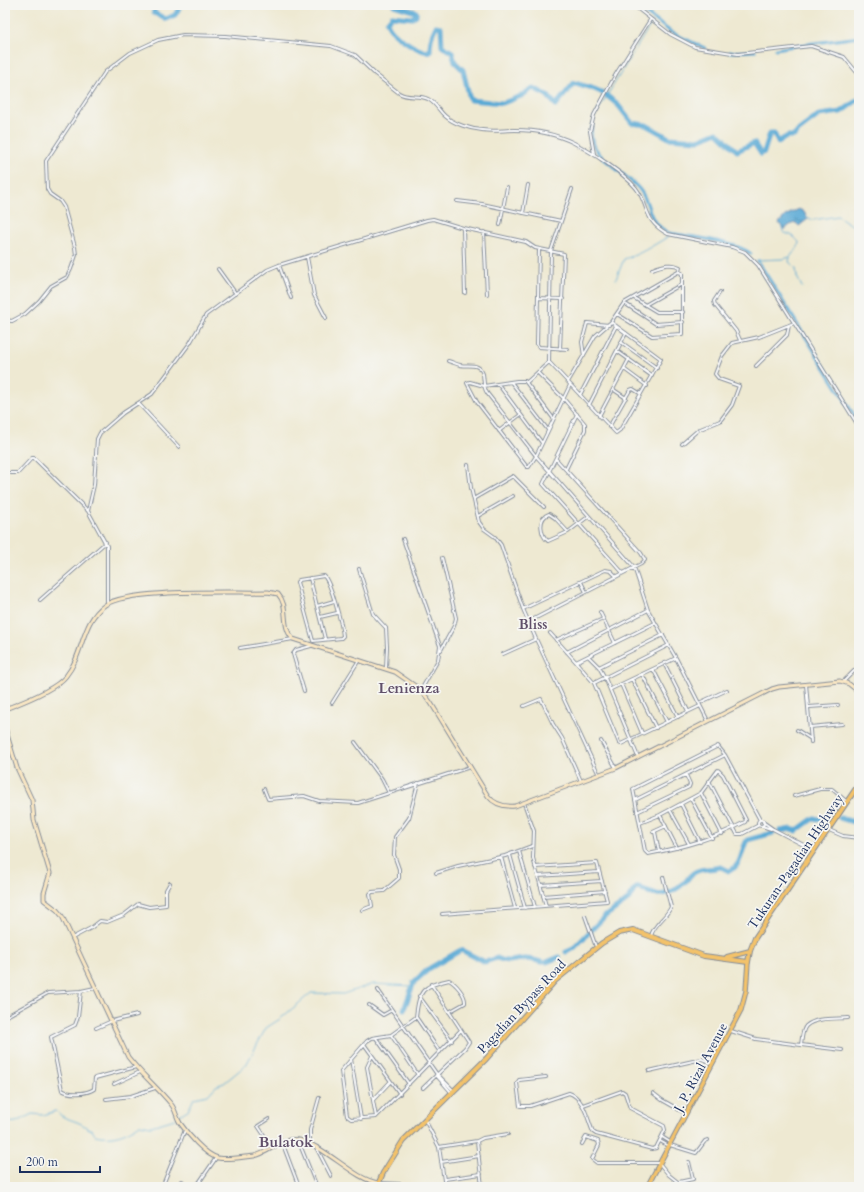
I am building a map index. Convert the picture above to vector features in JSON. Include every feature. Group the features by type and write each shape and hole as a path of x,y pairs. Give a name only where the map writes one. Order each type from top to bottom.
{"highway":[{"name":"Tukuran-Pagadian Highway","path":"750,951 756,938 859,784"},
{"name":"Pagadian Bypass Road","path":"378,1185 395,1151 424,1119 499,1045 555,981 596,947 619,933 626,930 634,930 704,956 748,962"},
{"name":"Pagadian Bypass Road","path":"724,958 750,951"},
{"name":"J. P. Rizal Avenue","path":"748,962 750,951"}],"main road":[{"name":"J. P. Rizal Avenue","path":"647,1187 731,1031 744,1000 748,979 748,962"}],"street":[{"path":"633,5 650,19 690,44 717,52 738,54 811,46 844,58 859,75"},
{"path":"594,154 590,131 594,115 616,74 650,19"},
{"path":"5,320 12,321 34,306 51,286 67,277 75,261 75,247 64,207 60,201 50,194 47,189 45,169 47,159 105,72 130,53 163,38 183,35 225,36 311,43 340,48 355,55 375,74 402,95 421,97 429,100 447,118 456,123 481,130 528,130 555,135 594,154 637,188 651,221 668,234 732,247 745,252 753,258 859,427"},
{"path":"523,213 528,185"},
{"path":"500,225 507,187"},
{"path":"572,189 552,251 549,362 609,427 615,433 618,433 661,361 660,358 611,322"},
{"path":"457,201 504,208 561,221"},
{"path":"88,511 94,485 97,439 104,429 123,413 152,394 190,343 204,317 267,270 279,265 433,219 463,228 526,242 532,247 552,251 565,256 560,349"},
{"path":"463,228 465,293"},
{"path":"484,232 487,294"},
{"path":"539,249 536,344 539,347 549,349 568,349"},
{"path":"307,257 314,295 326,318"},
{"path":"279,265 291,298"},
{"path":"617,314 653,336 682,334 682,273 679,271 680,267 677,265 661,265 652,269"},
{"path":"218,269 236,294"},
{"path":"553,418 527,382 521,380 484,386 470,382 467,385 499,431 527,467 529,467 536,456 569,384 595,336 609,325 624,303 679,271"},
{"path":"645,305 682,284"},
{"path":"720,292 714,301 715,305 736,331 740,340"},
{"path":"538,298 563,299"},
{"path":"634,298 658,313 683,312"},
{"path":"624,303 656,324 683,322"},
{"path":"584,356 582,342 587,322 609,325"},
{"path":"682,444 698,430 719,422 732,405 739,386 717,378 715,371 723,354 732,343 759,337 794,323"},
{"path":"756,366 787,335 789,325"},
{"path":"580,395 616,326"},
{"path":"589,405 626,333"},
{"path":"621,342 657,368"},
{"path":"617,351 652,376"},
{"path":"599,416 629,359"},
{"path":"448,361 460,365 477,366 482,372 484,386 487,393 509,423 588,516 634,567 648,610 676,658 708,722"},
{"path":"527,382 549,362"},
{"path":"624,369 647,386"},
{"path":"538,373 584,421 586,427 566,469"},
{"path":"510,382 548,430"},
{"path":"498,384 542,443"},
{"path":"613,389 626,398"},
{"path":"609,427 631,389 641,395"},
{"path":"138,403 179,446"},
{"path":"499,431 520,414"},
{"path":"577,414 544,482 545,486 623,573"},
{"path":"5,473 18,473 32,458 34,458 88,511 106,542 107,604"},
{"path":"528,622 644,562 644,556 556,459"},
{"path":"468,465 471,488 482,527 498,540 501,545 528,622 599,775"},
{"path":"475,498 513,476 544,507"},
{"path":"478,516 513,496"},
{"path":"568,532 552,515 547,515 541,518 541,525 546,540 551,540 568,532 588,516"},
{"path":"403,539 440,651"},
{"path":"40,600 106,542"},
{"path":"421,690 434,670 440,651 450,634 456,618 442,558"},
{"path":"358,569 373,614 386,628 386,668"},
{"path":"523,609 608,570 616,576"},
{"path":"313,646 314,641 297,584 299,580 322,576 326,578 334,601 343,636 341,638 314,641"},
{"path":"310,578 325,639"},
{"path":"581,582 586,592"},
{"path":"5,709 32,698 66,677 76,660 89,624 107,604 141,595 274,592 282,600 286,628 293,639"},
{"path":"317,606 334,601"},
{"path":"567,652 648,610"},
{"path":"600,612 615,643"},
{"path":"320,618 337,613"},
{"path":"556,640 603,619"},
{"path":"576,662 655,623"},
{"path":"550,633 594,683 619,743 623,744 632,740 642,733 678,717 699,704 727,690"},
{"path":"598,667 663,635"},
{"path":"240,648 293,639 386,668 403,676 421,690 430,702 488,796 496,804 509,806 524,803 582,782 639,758 772,689 832,681 844,682 859,692"},
{"path":"503,654 536,639"},
{"path":"594,683 669,645"},
{"path":"304,691 293,654 296,650 313,646"},
{"path":"588,656 605,678 639,758"},
{"path":"610,690 676,658"},
{"path":"332,703 359,660"},
{"path":"664,664 688,711"},
{"path":"844,682 859,666"},
{"path":"653,669 678,717"},
{"path":"642,674 667,722"},
{"path":"632,679 656,728"},
{"path":"621,684 642,733"},
{"path":"806,684 811,742"},
{"path":"524,706 541,698 553,724 562,738 582,782"},
{"path":"809,708 838,706"},
{"path":"810,727 842,724"},
{"path":"5,728 17,768 32,800 34,820 50,873 43,897 47,903 60,913 112,1021 122,1048 140,1072 173,1107 178,1120 185,1130 216,1158 256,1155 282,1142 298,1139 316,1146 378,1185 400,1184 412,1187"},
{"path":"797,730 811,739"},
{"path":"601,741 616,768"},
{"path":"355,742 382,779 389,793"},
{"path":"640,823 660,815 701,793 718,770 723,775 746,820 722,834 700,842 658,852 646,852 633,791 636,787 716,746 721,747 760,820 772,829"},
{"path":"635,800 725,755"},
{"path":"264,790 268,799 304,796 319,801 349,803 367,801 470,767"},
{"path":"638,812 689,787 690,784 686,775"},
{"path":"709,781 734,828 740,835 763,822"},
{"path":"362,910 372,906 370,894 372,892 384,890 399,878 399,869 394,855 395,837 409,818 418,784"},
{"path":"794,796 820,789 832,788 847,802"},
{"path":"701,793 722,834"},
{"path":"691,798 712,838"},
{"path":"524,803 534,831 532,853 546,906"},
{"path":"681,804 700,842"},
{"path":"670,810 689,844"},
{"path":"660,815 677,848"},
{"path":"760,820 758,822 760,825"},
{"path":"760,825 772,829 814,851"},
{"path":"658,852 654,832 666,826"},
{"path":"829,830 844,836 859,838"},
{"path":"436,873 458,866 510,855 532,846"},
{"path":"519,851 535,907"},
{"path":"510,855 525,908"},
{"path":"501,857 515,908"},
{"path":"442,914 607,901 597,863 535,868"},
{"path":"538,876 599,872"},
{"path":"651,936 653,929 663,919 671,907 663,877"},
{"path":"540,885 602,881"},
{"path":"72,938 91,928 100,921 107,922 124,915 138,904 149,907 166,905 166,890 170,883"},
{"path":"543,896 605,891"},
{"path":"585,916 596,947"},
{"path":"440,1052 416,1017 419,996 431,984 449,980 454,984 465,999 465,1003 449,1012"},
{"path":"423,1088 468,1044 468,1039 431,984"},
{"path":"5,1016 48,993 81,991 96,988"},
{"path":"378,990 429,1063 452,1091"},
{"path":"81,991 78,1017 75,1025 51,1037 62,1090 74,1093 90,1091 94,1089 95,1078 136,1067"},
{"path":"419,996 452,1040"},
{"path":"369,1005 383,1015 392,1010"},
{"path":"96,1028 112,1021 138,1015"},
{"path":"416,1017 391,1035 370,1039 351,1059 341,1074 346,1113 351,1119 376,1118 461,1030"},
{"path":"801,1044 804,1028 808,1024 820,1020 848,1018"},
{"path":"731,1031 756,1039 842,1050"},
{"path":"391,1035 418,1075"},
{"path":"375,1037 409,1084"},
{"path":"364,1044 400,1094"},
{"path":"372,1056 367,1067 376,1118"},
{"path":"351,1059 361,1118"},
{"path":"649,1071 702,1059 713,1063"},
{"path":"114,1084 140,1072"},
{"path":"436,1076 452,1091"},
{"path":"546,1077 519,1080 520,1106 530,1106 569,1093 573,1094 583,1105 593,1132 652,1149 656,1148 665,1130 664,1126 630,1108 625,1094 622,1091 583,1105"},
{"path":"373,1100 391,1082"},
{"path":"106,1099 131,1096 155,1088"},
{"path":"653,1093 686,1114"},
{"path":"310,1144 310,1130 319,1098"},
{"path":"269,1119 258,1126 272,1147"},
{"path":"424,1119 439,1147 445,1187"},
{"path":"162,1187 185,1130"},
{"path":"439,1147 508,1134"},
{"path":"582,1144 586,1137 598,1141 599,1145 592,1159 597,1163 660,1163 669,1175 684,1187"},
{"path":"662,1137 670,1144"},
{"path":"298,1139 317,1187"},
{"path":"660,1141 696,1153 705,1141 708,1140"},
{"path":"477,1141 482,1187"},
{"path":"282,1142 299,1187"},
{"path":"316,1146 331,1176"},
{"path":"441,1162 479,1156"},
{"path":"196,1187 216,1158"},
{"path":"679,1182 693,1179 689,1162"},
{"path":"445,1179 481,1174"},
{"path":"182,1181 188,1187"},
{"path":"625,1187 634,1187"}],"water":[{"path":"799,209 804,212 808,219 799,226 796,223 790,225 784,230 779,223 785,216"}],"waterway":[{"path":"154,5 154,13 166,19 175,15 181,5"},
{"path":"394,5 416,12 416,15 412,18 392,16 387,22 393,32 412,46 430,52 431,39 434,30 436,26 441,27 442,46 452,52 455,62 463,70 470,100 503,103 521,96 533,88 547,95 556,105 574,83 594,89 604,94"},
{"path":"635,5 671,32 705,48"},
{"path":"597,112 652,22"},
{"path":"815,43 859,37"},
{"path":"776,49 813,43"},
{"path":"730,52 755,51"},
{"path":"606,95 618,105 632,123 646,125 669,138 698,140 717,132 737,151 754,143 761,154 764,152 770,133 774,133 778,142 788,136 794,136 799,130 819,115 841,112 859,99"},
{"path":"592,127 591,138 600,155 634,183 640,190 653,218 661,228 669,233 712,240 736,246 751,254"},
{"path":"807,217 813,220 838,216 859,230"},
{"path":"782,226 783,232 793,236 799,242 798,247 790,257"},
{"path":"616,279 624,259 645,250 668,236"},
{"path":"757,260 783,259 790,257 789,262 796,268 797,277 802,287"},
{"path":"758,261 859,423"},
{"path":"840,818 853,822 857,814 859,815"},
{"path":"780,831 792,829 796,831 814,818 827,821"},
{"path":"566,952 573,949 604,917 628,900 635,889 639,887 651,893 669,893 675,890 698,870 721,867 729,871 739,862 747,840 773,833"},
{"path":"857,885 859,881"},
{"path":"404,1009 414,982 430,968 461,950 485,962 497,958 505,961 526,959 542,962"},
{"path":"547,962 559,957"},
{"path":"178,1116 189,1109 194,1098 208,1095 216,1086 224,1083 246,1065 266,1028 280,1019 311,993 343,994 373,984 413,986"},
{"path":"5,1123 16,1122 32,1114 43,1115 56,1111 64,1117 92,1130 95,1135 113,1136 124,1133 140,1124 151,1126 175,1119"}],"district":[{"name":"Bliss","path":"533,624"},
{"name":"Lenienza","path":"409,688"},
{"name":"Bulatok","path":"286,1142"}]}
